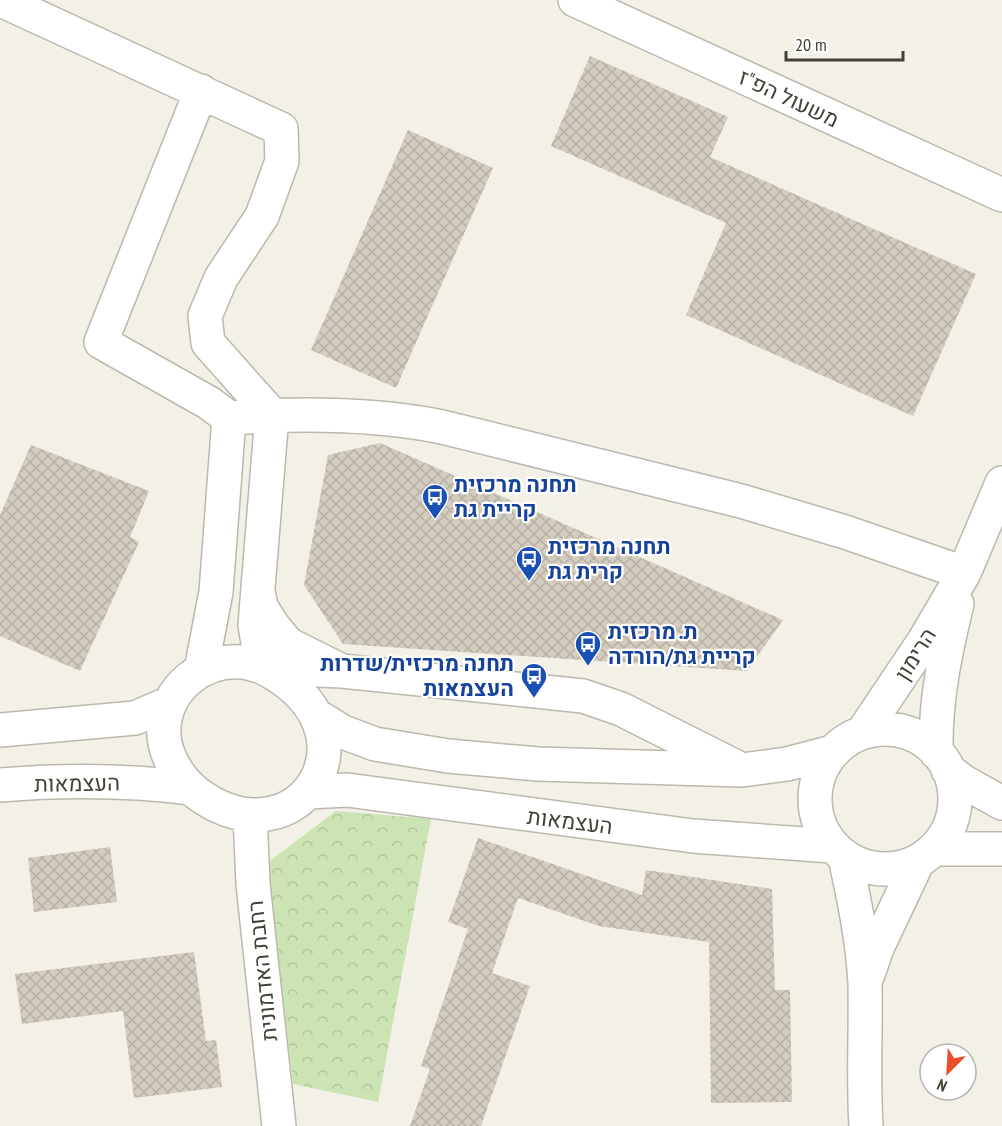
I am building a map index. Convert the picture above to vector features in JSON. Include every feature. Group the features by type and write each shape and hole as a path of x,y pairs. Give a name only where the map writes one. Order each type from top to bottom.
{"street":[{"path":"1,0 281,129 282,161 262,216 221,278 205,316 208,343 272,415 257,591 256,636 262,667 287,681 308,700 317,716 325,744 322,763 308,792 296,804 282,810 250,815 220,808 190,788 180,776 166,746 164,730 170,703 183,683 201,670 226,662 243,662 262,667 342,671 583,696 621,709 742,770"},
{"name":"משעול הפ\"ז","path":"575,0 1002,195"},
{"path":"201,91 101,342 208,403 229,418 272,415 394,417 585,462 794,516 964,573"},
{"path":"201,670 216,592 229,418"},
{"name":"הרימון","path":"863,732 903,674 964,573 1002,483"},
{"name":"הרימון","path":"942,760 936,718 941,680 964,573"},
{"path":"257,591 261,608 288,644 342,671"},
{"path":"0,730 135,718 170,703"},
{"path":"317,716 343,732 375,744 448,756 538,764 742,770 787,764 833,752"},
{"path":"866,1126 863,1076 865,985 861,942 839,852 818,819 815,788 821,769 833,752 846,740 863,732 883,729 902,731 920,739 964,783 1002,803"},
{"path":"865,985 877,948 926,855 947,831 954,811 954,790 942,760"},
{"name":"העצמאות","path":"0,785 95,781 144,782 190,788"},
{"name":"העצמאות","path":"308,792 358,791 693,836 839,852"},
{"name":"רחבת האדמונית","path":"250,815 253,884 279,1126"},
{"path":"839,852 862,866 881,869 900,867 926,855 1002,849"}],"green space":[{"path":"336,811 431,819 378,1102 293,1084 267,863"}],"building":[{"path":"590,56 728,117 710,157 976,274 913,416 686,315 726,223 551,146"},
{"path":"408,130 493,168 396,388 311,350"},
{"name":"תחנה מרכזית קריית גת","path":"380,443 783,620 747,671 343,644 304,585 328,455"},
{"path":"31,445 149,491 130,537 139,542 80,671 0,636 0,515"},
{"path":"478,838 642,895 646,870 772,889 775,990 790,990 792,1102 711,1103 709,942 599,926 518,898 492,973 530,986 481,1126 410,1126 430,1069 421,1066 468,929 448,922"},
{"path":"110,847 117,902 34,912 28,858"},
{"path":"194,952 206,1041 216,1040 222,1087 134,1098 123,1011 22,1024 15,974"}],"place":[{"name":"תחנה מרכזית קריית גת","path":"435,520"},
{"name":"תחנה מרכזית קרית גת","path":"529,582"},
{"name":"ת. מרכזית קריית גת/הורדה","path":"588,667"},
{"name":"תחנה מרכזית/שדרות העצמאות","path":"534,699"}]}
